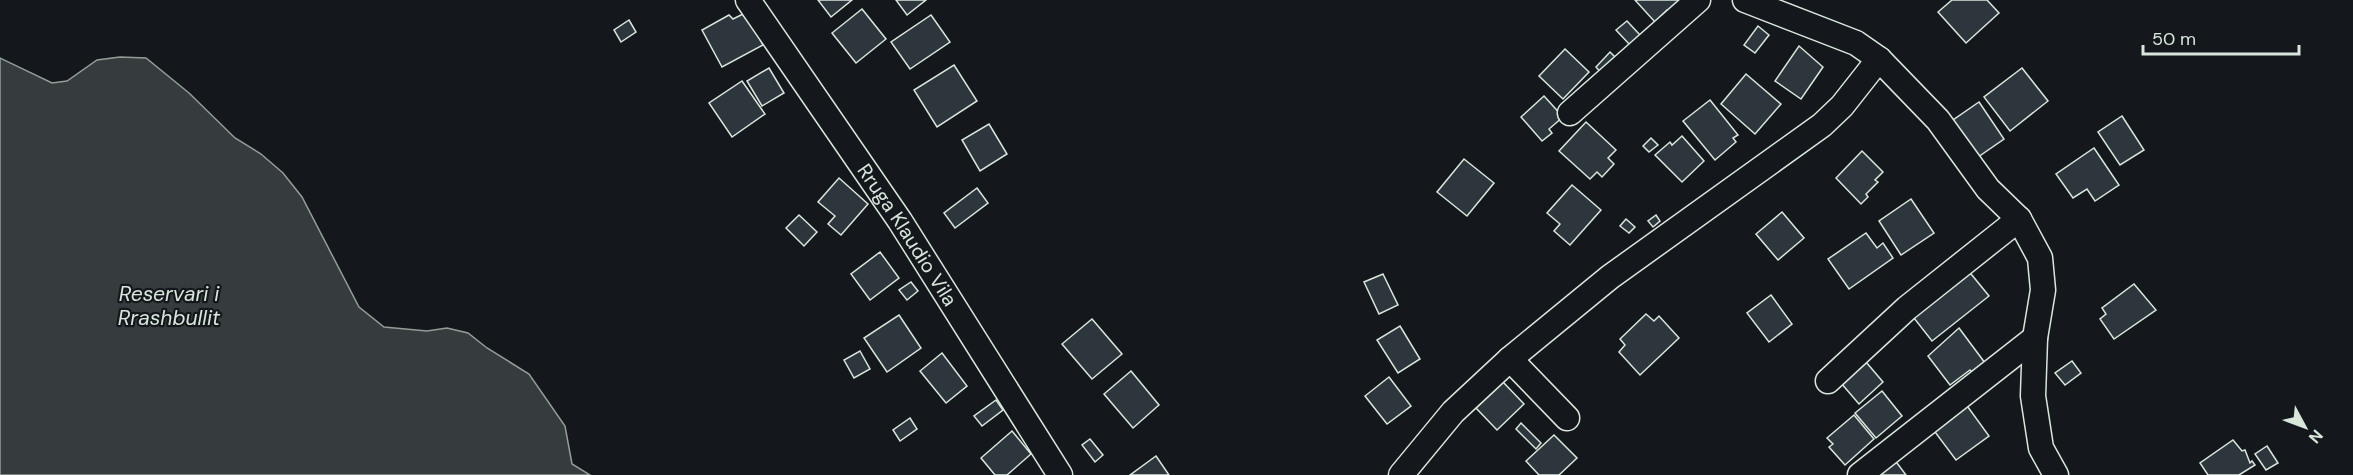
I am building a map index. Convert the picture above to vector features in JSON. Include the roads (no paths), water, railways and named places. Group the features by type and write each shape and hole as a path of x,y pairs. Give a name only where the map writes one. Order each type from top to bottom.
{"street":[{"name":"Rruga Klaudio Vila","path":"748,0 900,221 1060,475"},
{"path":"1570,113 1698,0"},
{"path":"1745,0 1856,43 1879,59 1938,120 1988,189 2019,219 2040,258 2043,290 2035,338 2033,396 2041,447 2056,475"},
{"path":"1401,475 1454,412 1510,359 1610,277 1822,125 1842,106 1879,59"},
{"path":"1828,381 1907,308 2019,219"},
{"path":"1860,475 2035,338"},
{"path":"1510,359 1567,418"}],"water":[{"name":"Reservari i Rrashbullit","path":"120,57 146,58 189,93 235,138 261,154 283,173 302,197 359,307 384,327 427,331 447,328 468,333 487,348 529,374 565,426 572,464 590,475 0,475 0,58 52,83 67,81 97,60"}]}
